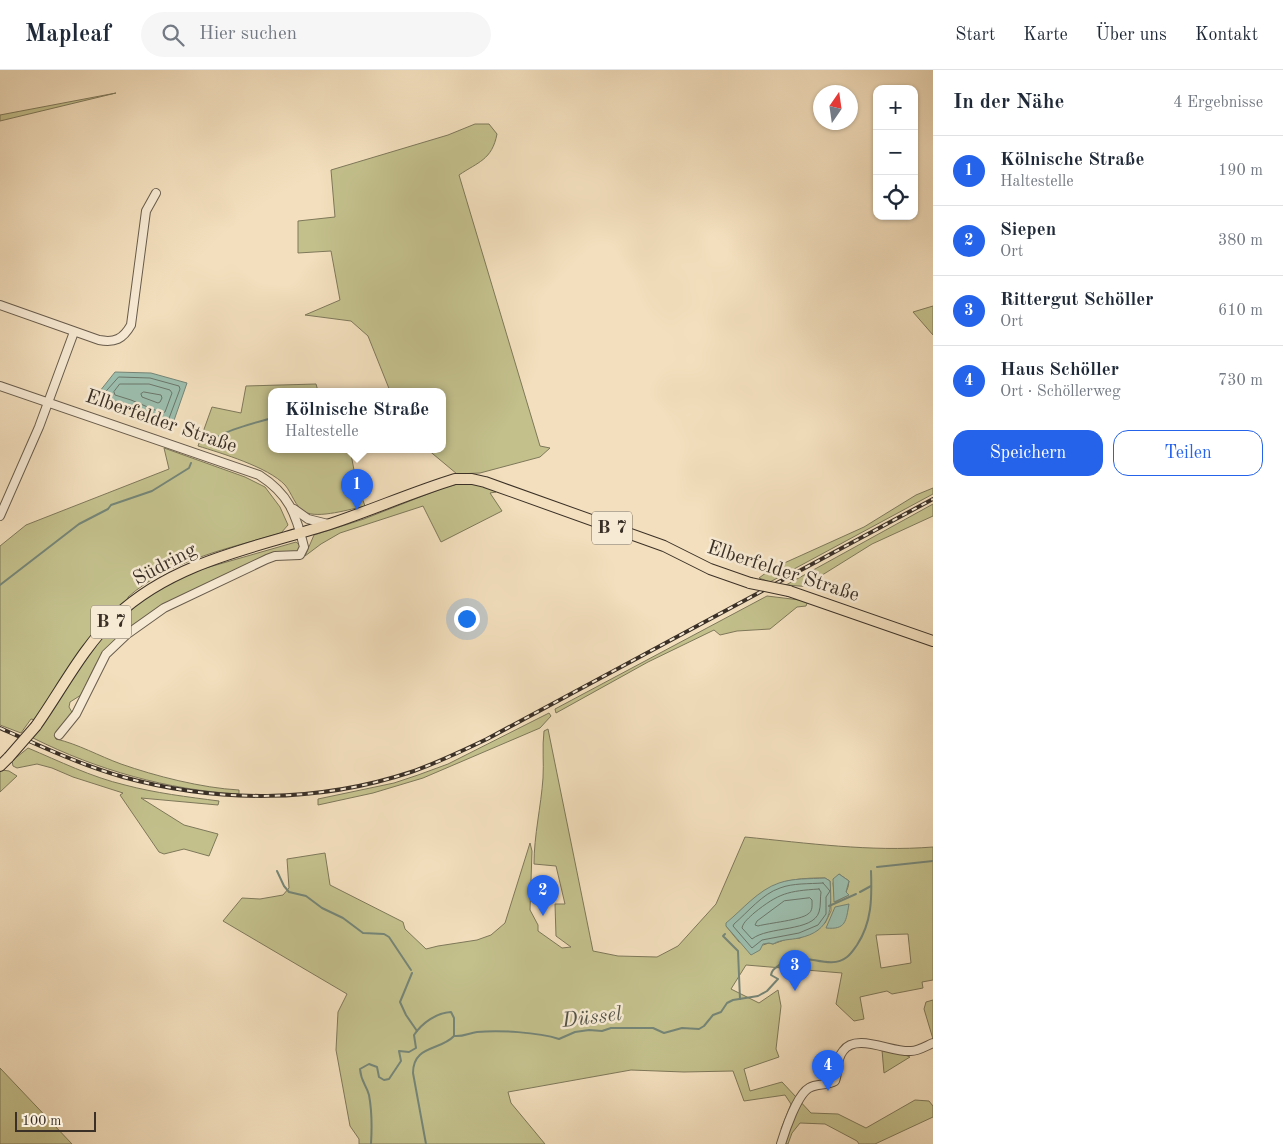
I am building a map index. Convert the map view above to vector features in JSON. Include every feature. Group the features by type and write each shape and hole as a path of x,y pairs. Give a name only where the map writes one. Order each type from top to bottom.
{"main road":[{"name":"Elberfelder Straße","path":"301,533 448,482 472,479 664,546 718,573 750,583 789,591 933,640"},
{"name":"Südring","path":"0,766 36,726 88,648 116,616 142,595 180,573 220,557 301,533"}],"street":[{"path":"0,305 74,332 107,341 116,341 128,331 131,324 146,211 156,193"},
{"path":"0,516 49,403 74,332"},
{"name":"Elberfelder Straße","path":"0,386 258,475 278,489 292,508 301,533"},
{"path":"292,508 308,520 329,524"},
{"path":"58,735 76,714 101,662 112,646 145,620 164,608 267,559 275,556 300,555 304,547 301,533"},
{"path":"780,1144 788,1121 806,1090 812,1086 832,1083 836,1079 839,1058 846,1047 856,1043 865,1043 910,1051 933,1044"}],"shaded area":[{"path":"116,93 0,121 0,115"},
{"path":"475,124 489,124 497,134 492,150 488,155 459,175 540,446 550,448 540,457 480,473 457,474 432,453 446,453 446,388 389,388 368,336 351,321 305,315 340,300 331,251 298,253 298,221 335,217 331,170 448,135"},
{"path":"933,306 933,335 913,312"},
{"path":"316,384 317,388 268,388 268,453 353,453 351,454 356,481 365,506 326,514 305,512 299,507 285,485 277,478 244,461 198,446 212,407 241,413 246,386"},
{"path":"164,448 245,477 265,487 280,507 288,525 281,533 221,550 181,564 145,584 128,597 128,602 35,720 31,719 21,733 0,725 0,546 26,525 169,469"},
{"path":"461,483 484,486 496,492 490,493 502,511 441,542 423,506 340,533 305,556 314,535 364,519 443,488"},
{"path":"933,488 933,494 770,582 759,578 771,569 864,527 916,495"},
{"path":"933,504 933,516 872,544 811,582 812,587 786,585"},
{"path":"296,542 301,546 300,551 287,553 152,612 123,632 108,647 96,664 81,695 70,702 69,707 73,714 54,735 56,739 134,768 194,784 239,790 239,794 186,788 133,776 82,760 33,738 86,655 114,623 144,597 185,574"},
{"path":"767,596 808,601 806,606 797,607 770,629 737,631 720,635 714,630 648,662 556,713 555,709"},
{"path":"549,713 551,716 540,728 423,778 373,793 318,805 318,799 394,783 448,764"},
{"path":"548,729 593,951 618,956 657,957 678,946 716,904 745,837 862,848 933,847 933,980 922,982 923,988 892,994 887,991 860,997 864,1019 854,1021 836,1004 842,973 746,965 731,989 759,1003 778,990 781,1006 776,1049 779,1057 744,1069 750,1091 782,1082 811,1113 838,1114 866,1128 915,1100 929,1101 933,1106 933,1117 875,1144 859,1144 857,1141 825,1124 800,1123 792,1133 788,1144 783,1144 785,1134 781,1129 791,1104 785,1095 744,1101 733,1071 631,1070 508,1092 511,1103 545,1144 359,1144 359,1139 350,1126 336,1050 338,1012 347,994 223,921 242,898 260,899 283,895 289,888 287,859 325,853 330,885 403,922 405,929 426,949 477,940 491,935 505,923 530,843 532,851 530,910 538,925 538,931 562,948 571,947 556,936 555,904 565,904 556,866 534,864 543,778 544,731","holes":["839,874 849,881 846,892 848,895 835,902 833,883","805,878 825,878 830,881 831,911 825,923 800,938 763,945 739,942 726,926 740,911 765,891 783,882","908,934 911,963 881,968 876,935"]},
{"path":"28,748 112,782 160,793 219,801 218,805 141,798 184,825 218,834 209,856 184,849 164,854 159,852 120,795 123,793 37,764 17,768 13,766 12,761"},
{"path":"0,771 9,771 17,776 0,792"},
{"path":"933,1000 933,1039 924,1009 926,1002"},
{"path":"882,1050 905,1055 910,1057 884,1073"},
{"path":"0,1068 72,1144 0,1144"}],"water":[{"path":"115,372 151,373 187,383 171,429 127,410 92,401"},
{"path":"839,874 849,881 846,892 849,895 834,902 833,879"},
{"path":"825,878 830,881 831,901 828,917 818,930 810,935 773,944 763,944 760,950 751,955 726,926 726,923 771,886 790,880"},
{"path":"849,904 844,923 838,927 826,928 835,907"}],"waterway":[{"path":"210,444 220,435 268,419"},
{"path":"0,585 79,524 108,509 111,505 152,491 189,468 191,463"},
{"name":"Düssel","path":"877,867 933,861"},
{"path":"277,871 289,892 306,896 322,908 343,918 363,933 384,934 389,937 411,970"},
{"name":"Düssel","path":"371,1144 372,1120 370,1101 360,1069 369,1064 377,1067 379,1077 384,1080 389,1079 401,1061 399,1051 409,1052 416,1048 414,1035 421,1026 435,1017 451,1012 454,1018 454,1036 477,1032 507,1031 559,1039 575,1032 602,1031 611,1028 653,1028 664,1033 682,1028 699,1029 713,1015 721,1012 727,1003 733,1000 758,996 767,991 778,979 771,975 773,971 786,961 795,958 831,962 839,961 848,956 857,945 866,928 871,900 871,871"},
{"path":"860,892 871,886"},
{"path":"829,906 856,894"},
{"path":"725,934 723,936 738,951 740,999"},
{"path":"412,973 400,1002 417,1031"},
{"path":"426,1144 413,1073 414,1064 422,1053 448,1041 454,1036"}],"railway":[{"path":"0,728 61,755 107,772 159,786 195,792 267,796 304,794 340,790 376,782 411,772 487,739 933,499"}],"place":[{"name":"Kölnische Straße","path":"357,510"},
{"name":"Siepen","path":"543,916"},
{"name":"Rittergut Schöller","path":"795,991"},
{"name":"Haus Schöller","path":"828,1091"}]}
